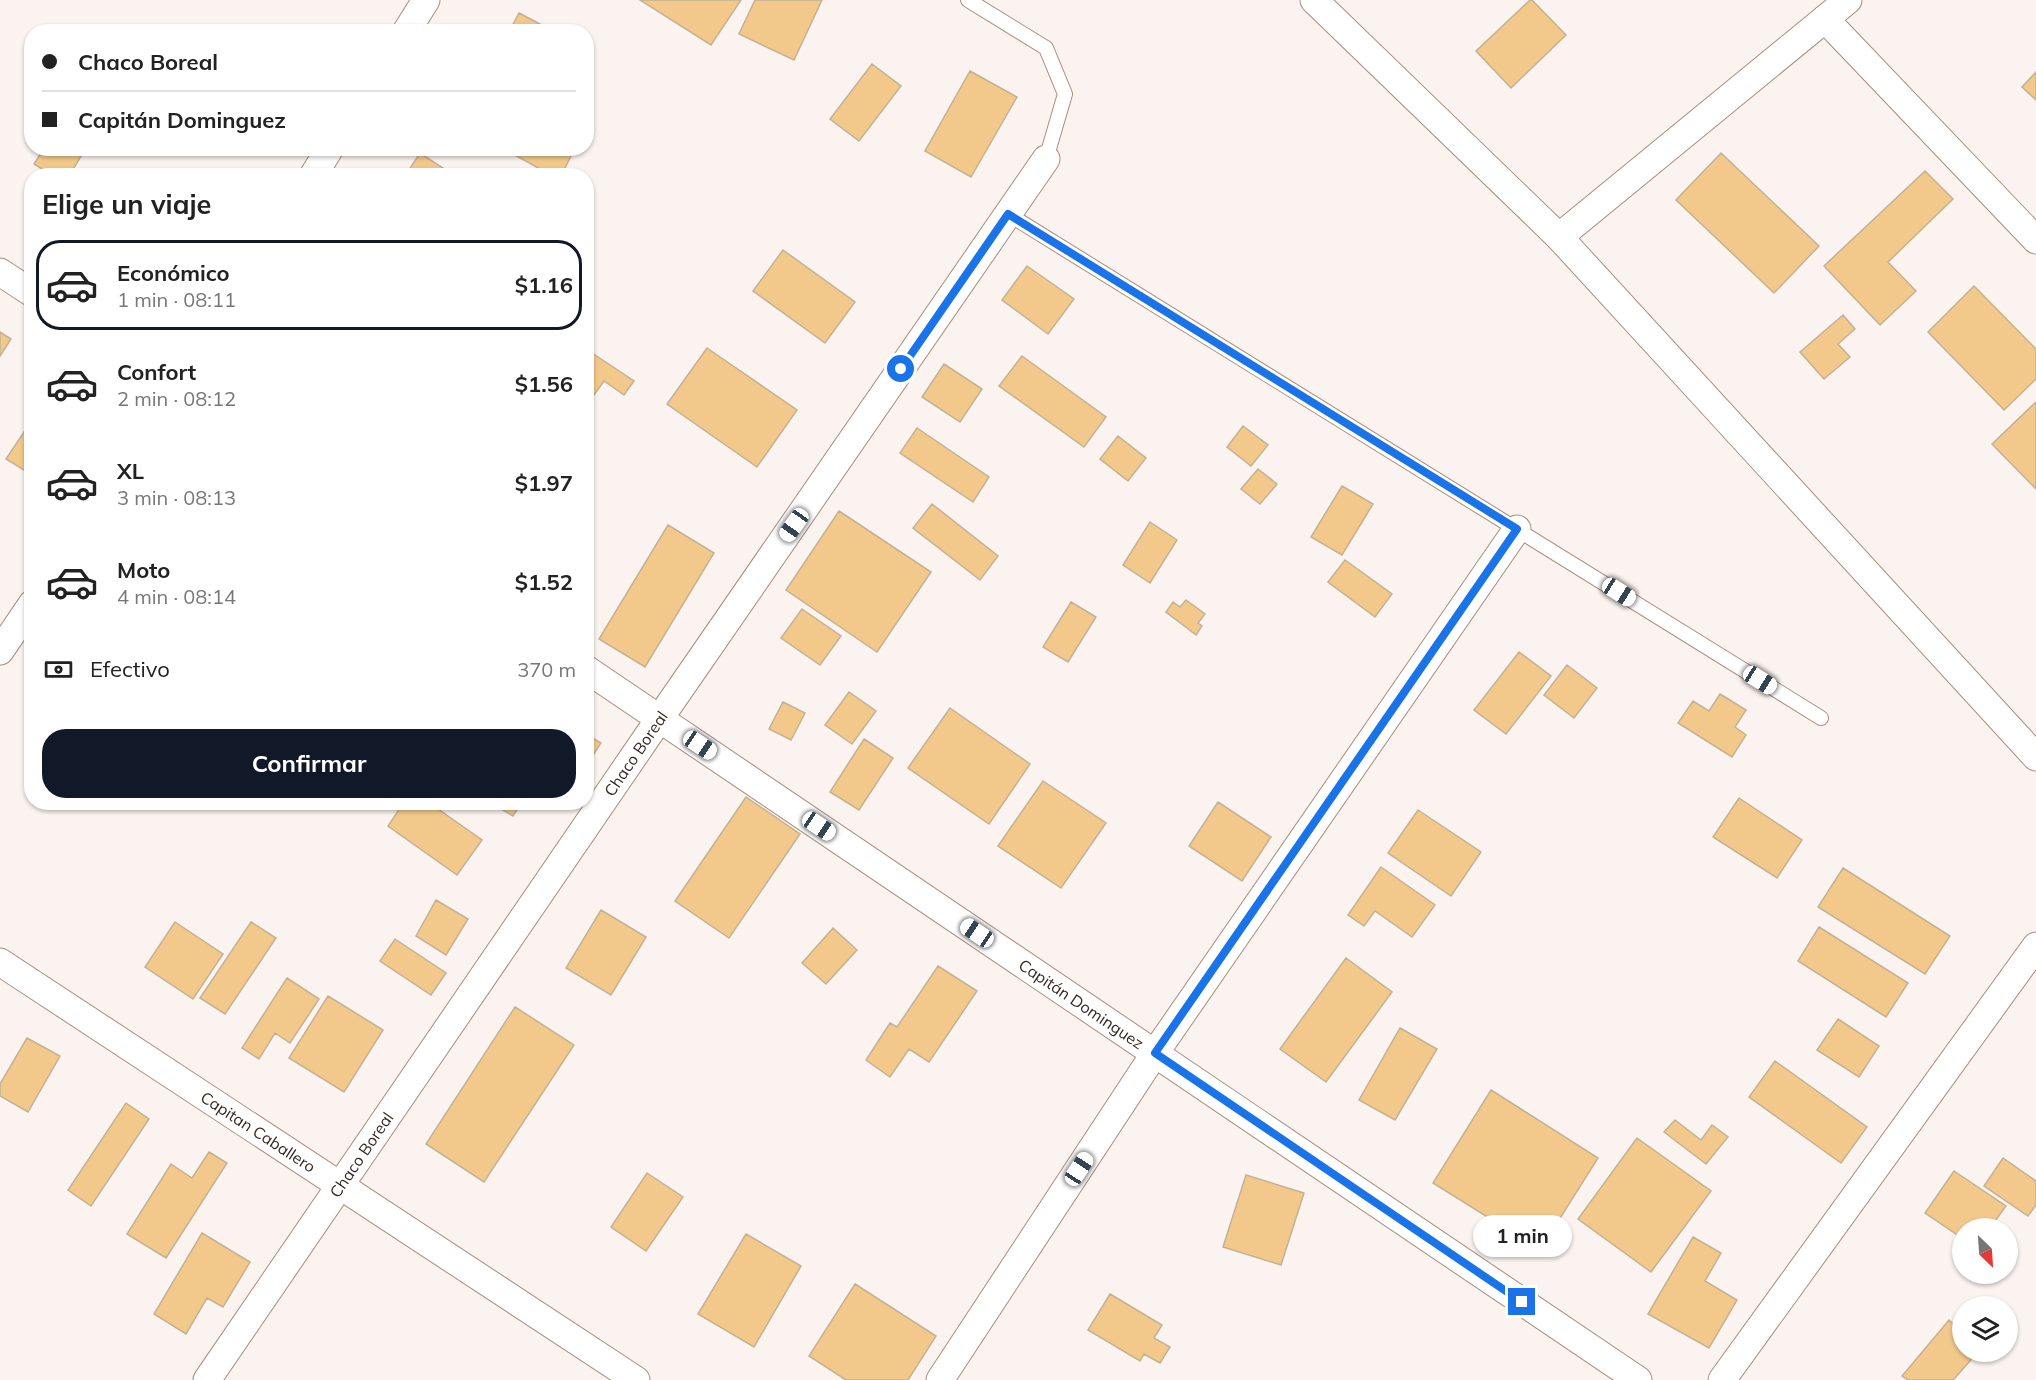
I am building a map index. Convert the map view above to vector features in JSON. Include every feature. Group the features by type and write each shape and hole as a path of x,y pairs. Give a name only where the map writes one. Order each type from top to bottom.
{"street":[{"path":"411,24 426,0"},
{"path":"1314,0 1559,237 2036,757"},
{"path":"1559,237 1848,0"},
{"path":"1825,19 2036,240"},
{"name":"Chaco Boreal","path":"207,1380 1046,159"},
{"path":"0,272 24,288"},
{"path":"940,1380 1155,1053 1517,529"},
{"path":"0,651 24,616"},
{"name":"Capitán Dominguez","path":"594,674 1638,1380"},
{"path":"1722,1380 2036,946"},
{"name":"Capitan Caballero","path":"0,962 636,1380"}],"lane":[{"path":"968,0 1046,48 1065,94 1046,159"},
{"path":"1008,214 1821,718"}],"building":[{"path":"640,0 741,0 711,45"},
{"path":"755,0 822,0 794,60 739,34"},
{"path":"1530,0 1566,35 1511,88 1476,51"},
{"path":"519,13 540,24 513,24"},
{"path":"872,64 901,86 859,141 830,119"},
{"path":"970,71 1017,97 971,177 925,151"},
{"path":"2036,72 2036,100 2022,87"},
{"path":"1721,153 1819,246 1774,293 1676,200"},
{"path":"39,156 81,156 74,168 40,168 34,164"},
{"path":"418,156 425,156 443,168 410,168"},
{"path":"517,156 571,156 565,168 538,168"},
{"path":"1925,171 1953,199 1888,262 1916,291 1880,325 1824,266"},
{"path":"783,250 855,302 825,343 753,291"},
{"path":"1027,266 1074,299 1048,334 1002,300"},
{"path":"1974,286 2036,349 2036,379 2004,410 1928,332"},
{"path":"1843,315 1855,329 1838,344 1850,357 1824,379 1800,352"},
{"path":"0,332 11,339 0,356"},
{"path":"707,348 797,410 757,467 667,404"},
{"path":"594,354 634,381 624,395 604,381 594,395"},
{"path":"1022,356 1106,417 1084,447 999,386"},
{"path":"944,364 982,389 960,422 922,397"},
{"path":"2036,402 2036,489 1992,444"},
{"path":"1243,426 1268,445 1251,466 1227,447"},
{"path":"917,428 989,477 973,502 900,453"},
{"path":"24,432 24,470 6,459"},
{"path":"1118,436 1146,458 1128,481 1100,459"},
{"path":"1258,469 1277,484 1260,504 1241,489"},
{"path":"1342,486 1373,504 1342,555 1311,537"},
{"path":"932,504 998,556 980,580 913,528"},
{"path":"839,511 931,572 877,652 786,590"},
{"path":"1150,522 1177,540 1150,583 1123,565"},
{"path":"668,525 714,553 645,667 599,639"},
{"path":"1345,560 1392,594 1375,617 1328,582"},
{"path":"1186,600 1205,614 1198,623 1202,626 1196,635 1166,612 1173,602 1180,607"},
{"path":"1071,602 1096,617 1068,662 1043,647"},
{"path":"802,609 841,636 820,665 781,638"},
{"path":"1519,652 1551,676 1506,734 1474,710"},
{"path":"1567,665 1597,688 1574,718 1544,695"},
{"path":"849,692 876,711 852,744 825,725"},
{"path":"1720,694 1746,710 1735,727 1746,735 1732,757 1678,723 1693,701 1709,711"},
{"path":"783,702 805,713 791,740 769,729"},
{"path":"950,708 1030,764 989,824 908,768"},
{"path":"594,739 601,743 594,754"},
{"path":"864,739 893,758 859,810 830,792"},
{"path":"1043,781 1106,823 1061,888 998,846"},
{"path":"746,797 800,834 729,938 675,901"},
{"path":"1739,798 1802,840 1777,878 1713,837"},
{"path":"1218,802 1271,837 1242,881 1189,846"},
{"path":"399,810 439,810 482,840 457,875 388,826"},
{"path":"503,810 517,810 513,816"},
{"path":"1418,810 1481,852 1451,896 1388,853"},
{"path":"1381,867 1435,905 1412,937 1375,911 1364,926 1348,915"},
{"path":"1843,868 1950,936 1925,974 1818,907"},
{"path":"436,900 468,919 446,955 416,936"},
{"path":"601,910 646,937 611,995 566,968"},
{"path":"175,922 223,954 193,999 145,967"},
{"path":"251,922 276,938 225,1014 200,998"},
{"path":"1819,927 1908,983 1886,1017 1798,961"},
{"path":"833,928 857,950 826,984 802,963"},
{"path":"395,939 446,973 431,995 380,961"},
{"path":"1346,958 1392,992 1326,1082 1280,1049"},
{"path":"938,966 977,991 929,1062 909,1049 890,1077 866,1060 890,1023 897,1027"},
{"path":"287,978 319,999 290,1043 275,1033 259,1059 242,1048"},
{"path":"328,996 383,1030 344,1092 289,1058"},
{"path":"515,1007 574,1045 484,1182 426,1144"},
{"path":"1838,1019 1879,1046 1859,1077 1817,1050"},
{"path":"1400,1028 1437,1049 1395,1120 1359,1100"},
{"path":"27,1038 60,1056 28,1112 0,1096 0,1084"},
{"path":"1775,1061 1867,1127 1841,1163 1749,1097"},
{"path":"1491,1090 1598,1158 1540,1250 1433,1183"},
{"path":"126,1103 149,1119 91,1206 68,1190"},
{"path":"1675,1120 1701,1140 1712,1125 1728,1137 1706,1164 1664,1132"},
{"path":"1637,1138 1711,1191 1651,1272 1578,1219"},
{"path":"209,1152 227,1163 166,1258 127,1234 171,1164 192,1178"},
{"path":"2003,1158 2036,1181 2036,1205 2028,1216 1984,1186"},
{"path":"1954,1171 2006,1206 1997,1218 1952,1218 1952,1231 1925,1213"},
{"path":"647,1173 683,1197 646,1251 611,1227"},
{"path":"1246,1175 1304,1193 1281,1265 1223,1247"},
{"path":"202,1233 250,1262 223,1307 207,1298 186,1334 154,1314"},
{"path":"746,1234 801,1266 754,1347 698,1314"},
{"path":"1693,1237 1721,1253 1705,1281 1737,1300 1709,1348 1648,1314"},
{"path":"855,1284 936,1336 908,1380 846,1380 809,1356"},
{"path":"1110,1294 1162,1325 1154,1338 1170,1347 1160,1363 1144,1354 1140,1361 1088,1330"},
{"path":"1949,1320 1952,1323 1952,1362 1969,1362 1953,1380 1908,1380 1902,1376"}],"route":[{"path":"901,369 1008,214 1517,529 1155,1053 1522,1302"}]}
